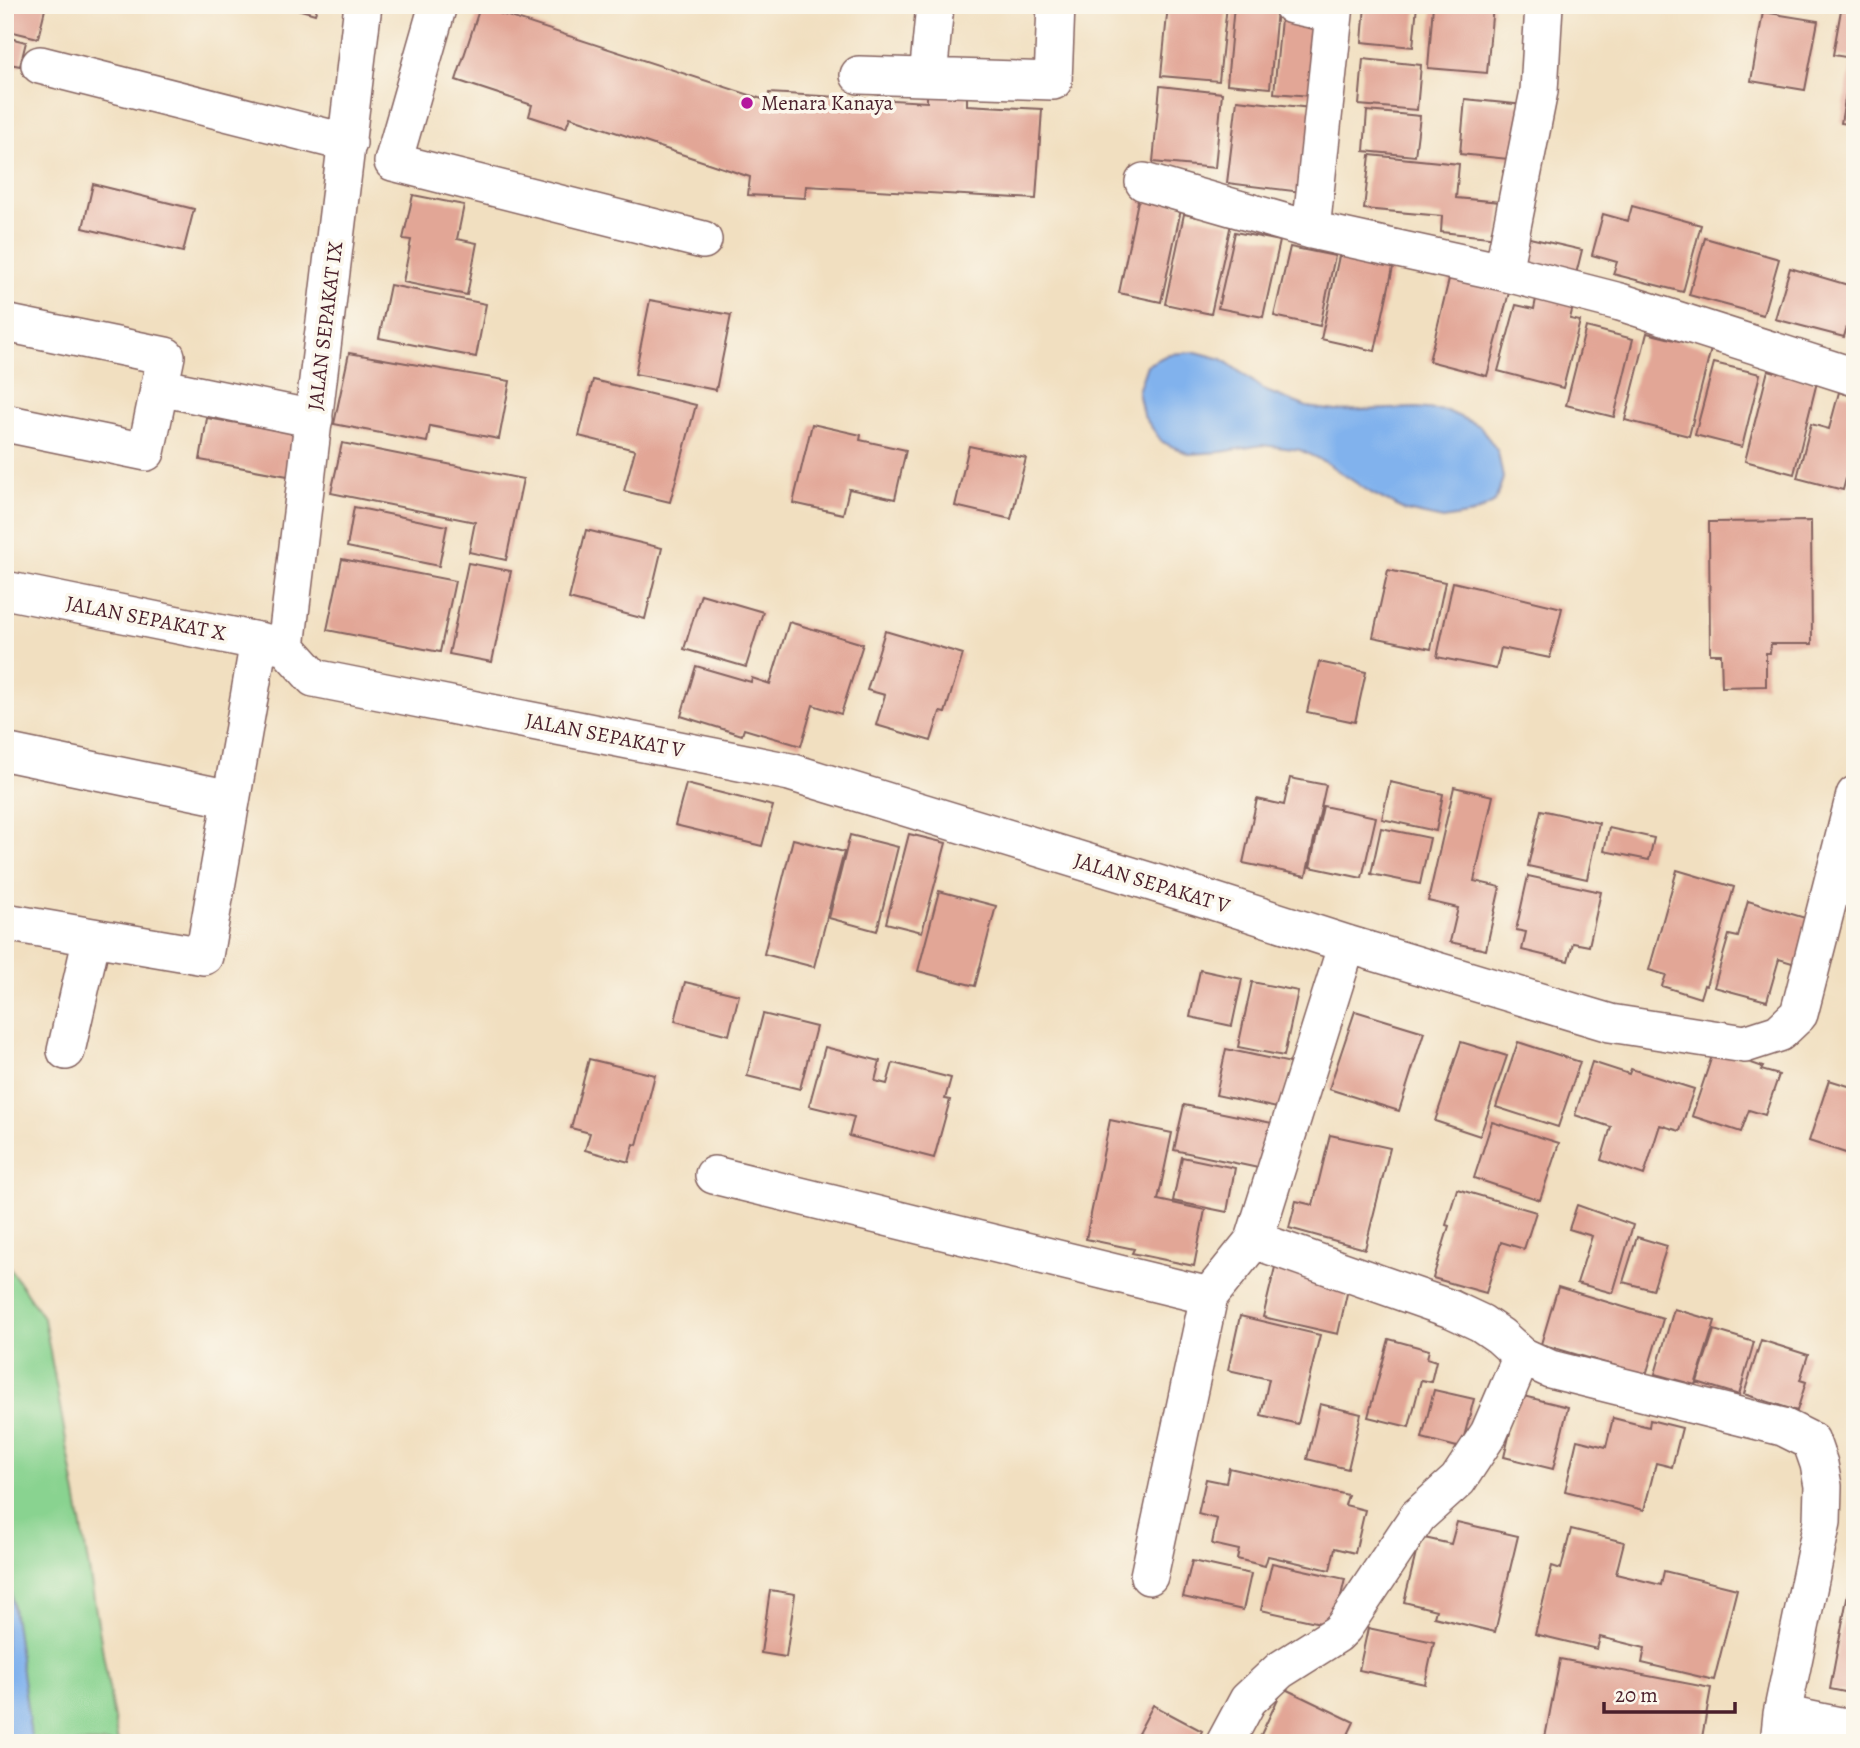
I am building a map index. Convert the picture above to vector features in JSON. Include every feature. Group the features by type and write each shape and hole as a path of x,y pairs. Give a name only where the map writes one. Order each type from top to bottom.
{"street":[{"name":"JALAN SEPAKAT IX","path":"92,937 204,956 232,799 273,644 314,419 363,5"},
{"path":"438,5 393,162 703,240"},
{"path":"928,77 934,5"},
{"path":"859,75 1053,81 1056,5"},
{"path":"1292,5 1334,9 1311,230"},
{"path":"1503,272 1539,91 1544,5"},
{"path":"40,65 348,143"},
{"path":"1144,182 1311,230 1503,272 1620,302 1855,377"},
{"path":"5,323 166,356 146,452 5,424"},
{"path":"159,387 314,419"},
{"name":"JALAN SEPAKAT X","path":"5,590 273,644"},
{"name":"JALAN SEPAKAT V","path":"273,644 314,678 790,772 1611,1023 1745,1044 1779,1033 1799,1014 1855,795"},
{"path":"5,752 232,799"},
{"path":"5,922 92,937 66,1051"},
{"path":"1149,1576 1209,1296 1254,1240 1347,944"},
{"path":"714,1175 1209,1296"},
{"path":"1254,1240 1451,1309 1481,1323 1522,1356 1550,1369 1783,1427 1811,1441 1824,1486 1822,1522 1780,1728 1855,1729"},
{"path":"1225,1743 1248,1700 1280,1670 1338,1634 1418,1516 1458,1480 1489,1433 1522,1356"}],"green space":[{"path":"5,1261 44,1319 118,1743 5,1743"}],"water":[{"path":"1196,352 1222,359 1266,391 1307,407 1336,411 1416,408 1447,411 1480,426 1498,452 1503,478 1495,502 1473,514 1443,519 1406,511 1300,450 1262,445 1189,454 1162,442 1143,415 1138,391 1147,365 1169,354"},
{"path":"5,1550 32,1743 5,1743"}],"building":[{"path":"5,5 46,5 38,38 5,30"},
{"path":"283,5 318,5 315,14"},
{"path":"1168,5 1227,5 1219,81 1161,76"},
{"path":"1234,5 1277,9 1270,88 1227,84"},
{"path":"1365,5 1417,5 1413,47 1362,42"},
{"path":"1433,5 1493,5 1487,73 1428,68"},
{"name":"Menara Kanaya","path":"480,7 768,101 769,93 927,102 927,93 967,95 967,105 1042,109 1036,199 806,186 805,198 748,195 750,177 570,117 566,128 529,116 532,105 456,80"},
{"path":"1841,10 1855,12 1855,125 1841,123 1852,58 1833,55"},
{"path":"1763,12 1818,21 1805,90 1751,81"},
{"path":"1281,19 1331,25 1324,97 1274,93"},
{"path":"5,37 26,42 20,66 5,63"},
{"path":"1363,59 1421,65 1417,110 1359,105"},
{"path":"1160,86 1222,93 1215,168 1153,162"},
{"path":"1465,99 1524,105 1518,160 1460,154"},
{"path":"1237,100 1320,109 1310,193 1227,183"},
{"path":"1367,111 1420,116 1415,156 1364,151"},
{"path":"1370,155 1459,164 1456,198 1501,202 1498,238 1441,232 1442,216 1364,209"},
{"path":"93,184 194,209 183,252 83,228"},
{"path":"413,195 464,205 457,239 477,243 467,295 403,282 411,240 403,239"},
{"path":"1139,196 1182,205 1161,302 1119,293"},
{"path":"1632,206 1701,225 1683,292 1613,274 1617,262 1592,255 1603,214 1628,221"},
{"path":"1184,214 1231,224 1211,314 1165,304"},
{"path":"1235,232 1280,241 1263,317 1218,308"},
{"path":"1521,236 1582,250 1575,278 1514,264"},
{"path":"1705,238 1779,259 1763,315 1689,295"},
{"path":"1290,247 1335,256 1320,326 1274,316"},
{"path":"1341,247 1395,258 1375,351 1321,339"},
{"path":"1452,267 1512,281 1487,376 1429,361"},
{"path":"1790,268 1855,287 1855,298 1844,337 1775,319"},
{"path":"390,285 486,304 476,357 379,338"},
{"path":"1538,289 1575,298 1570,319 1580,321 1563,388 1498,371 1516,305 1534,309"},
{"path":"650,300 731,315 716,390 635,374"},
{"path":"1586,327 1633,339 1614,417 1566,405"},
{"path":"1647,333 1711,349 1689,436 1625,420"},
{"path":"349,353 510,381 499,439 430,426 427,442 334,424"},
{"path":"1714,363 1760,374 1742,447 1695,435"},
{"path":"1768,370 1817,382 1794,474 1745,461"},
{"path":"593,380 696,405 670,502 624,491 635,450 579,436"},
{"path":"1839,392 1855,397 1852,435 1855,435 1855,444 1843,490 1797,478 1811,424 1829,429"},
{"path":"207,418 296,433 288,476 200,460"},
{"path":"812,424 861,435 860,440 906,450 895,499 849,489 843,514 793,503"},
{"path":"342,443 523,479 506,560 469,552 475,522 331,493"},
{"path":"969,446 1026,458 1011,519 955,506"},
{"path":"354,507 447,526 439,566 347,547"},
{"path":"1811,521 1812,644 1771,644 1770,653 1766,653 1766,686 1722,687 1721,654 1710,654 1709,522"},
{"path":"586,530 662,548 645,619 569,599"},
{"path":"342,559 455,581 440,652 327,630"},
{"path":"468,563 511,571 492,662 449,654"},
{"path":"1388,570 1445,582 1431,649 1373,637"},
{"path":"1453,582 1562,608 1550,658 1501,648 1496,669 1437,657"},
{"path":"701,594 763,612 746,667 684,649"},
{"path":"789,622 863,644 841,714 813,705 801,746 744,729 742,735 681,716 696,666 751,682 752,678 770,684"},
{"path":"885,631 963,654 945,713 940,712 931,741 876,725 885,695 867,690"},
{"path":"1319,662 1366,672 1355,722 1307,712"},
{"path":"1290,778 1326,785 1306,876 1243,863 1257,799 1284,805"},
{"path":"1390,782 1443,794 1436,831 1382,819"},
{"path":"686,784 773,806 762,846 675,825"},
{"path":"1454,787 1493,796 1474,881 1500,887 1486,950 1450,942 1458,908 1428,901"},
{"path":"1323,806 1376,817 1362,878 1310,867"},
{"path":"1541,810 1599,823 1587,879 1528,866"},
{"path":"1381,828 1430,838 1420,884 1371,874"},
{"path":"1609,828 1654,838 1649,860 1604,851"},
{"path":"909,834 946,843 922,932 886,923"},
{"path":"850,835 898,847 877,931 829,918"},
{"path":"793,839 844,852 814,967 764,954"},
{"path":"1677,870 1734,887 1706,986 1704,985 1700,998 1662,986 1666,975 1649,970"},
{"path":"1528,876 1601,892 1589,946 1573,943 1568,961 1522,950 1526,932 1516,930"},
{"path":"939,891 996,906 975,986 918,971"},
{"path":"1748,901 1815,921 1802,966 1779,959 1767,1001 1714,987 1729,935 1738,937"},
{"path":"1200,970 1242,979 1232,1026 1190,1017"},
{"path":"685,982 739,995 729,1035 675,1021"},
{"path":"1252,982 1298,991 1284,1056 1238,1047"},
{"path":"1355,1011 1424,1032 1399,1111 1329,1089"},
{"path":"763,1014 816,1027 800,1089 747,1076"},
{"path":"1461,1042 1507,1056 1480,1136 1435,1121"},
{"path":"1518,1042 1580,1062 1558,1127 1496,1107"},
{"path":"825,1047 880,1061 875,1081 887,1084 893,1063 951,1078 945,1099 950,1100 934,1158 849,1136 854,1117 809,1106"},
{"path":"1226,1049 1291,1063 1282,1109 1216,1095"},
{"path":"1714,1050 1779,1075 1765,1115 1749,1110 1741,1132 1692,1116"},
{"path":"589,1059 655,1075 637,1145 634,1144 629,1162 585,1150 590,1133 571,1128"},
{"path":"1592,1062 1629,1074 1631,1069 1694,1089 1680,1131 1660,1125 1644,1175 1601,1160 1611,1127 1575,1115"},
{"path":"1829,1080 1855,1088 1855,1156 1809,1141"},
{"path":"1184,1105 1272,1123 1263,1169 1174,1150"},
{"path":"1110,1120 1172,1133 1158,1200 1205,1210 1194,1266 1132,1253 1134,1249 1086,1239"},
{"path":"1492,1122 1559,1143 1540,1200 1474,1178"},
{"path":"1330,1135 1390,1148 1365,1249 1289,1228 1296,1201 1313,1205"},
{"path":"1182,1157 1235,1168 1227,1212 1173,1201"},
{"path":"1457,1189 1536,1212 1524,1249 1501,1242 1486,1293 1433,1278"},
{"path":"1577,1205 1633,1225 1613,1293 1577,1283 1592,1236 1569,1229"},
{"path":"1637,1237 1667,1246 1653,1290 1623,1282"},
{"path":"1276,1263 1350,1280 1338,1334 1263,1317"},
{"path":"1558,1287 1663,1319 1646,1375 1541,1344"},
{"path":"1674,1309 1715,1321 1695,1385 1655,1374"},
{"path":"1240,1316 1320,1335 1298,1424 1261,1415 1269,1379 1228,1370"},
{"path":"1714,1330 1754,1342 1739,1395 1697,1382"},
{"path":"1389,1339 1429,1350 1427,1358 1436,1361 1431,1382 1421,1380 1409,1427 1368,1417"},
{"path":"1761,1340 1808,1355 1800,1380 1806,1382 1797,1411 1744,1394"},
{"path":"1434,1390 1474,1399 1461,1448 1422,1438"},
{"path":"1519,1395 1568,1407 1553,1469 1504,1457"},
{"path":"1320,1404 1361,1414 1348,1469 1307,1459"},
{"path":"1613,1418 1649,1427 1650,1420 1682,1428 1672,1467 1656,1463 1644,1510 1565,1491 1577,1440 1606,1447"},
{"path":"1229,1468 1348,1495 1345,1505 1365,1510 1355,1553 1335,1548 1330,1570 1268,1556 1265,1566 1237,1559 1239,1550 1212,1544 1217,1519 1198,1514 1206,1479 1226,1483"},
{"path":"1457,1522 1518,1536 1495,1632 1434,1617 1436,1610 1404,1602 1420,1537 1451,1544"},
{"path":"1571,1529 1624,1542 1616,1574 1661,1585 1664,1571 1737,1589 1714,1680 1642,1663 1645,1648 1600,1637 1597,1649 1535,1634 1552,1566 1561,1569"},
{"path":"1192,1561 1251,1574 1243,1610 1183,1597"},
{"path":"1272,1563 1345,1579 1334,1626 1261,1610"},
{"path":"1853,1566 1855,1668 1850,1693 1830,1689"},
{"path":"770,1590 795,1594 786,1657 761,1653"},
{"path":"1368,1628 1434,1642 1425,1684 1359,1670"},
{"path":"1560,1659 1711,1688 1701,1743 1544,1743"},
{"path":"1283,1688 1354,1722 1344,1743 1257,1743"},
{"path":"1153,1705 1202,1731 1196,1743 1133,1743"}],"place":[{"name":"Menara Kanaya","path":"747,103"}]}
